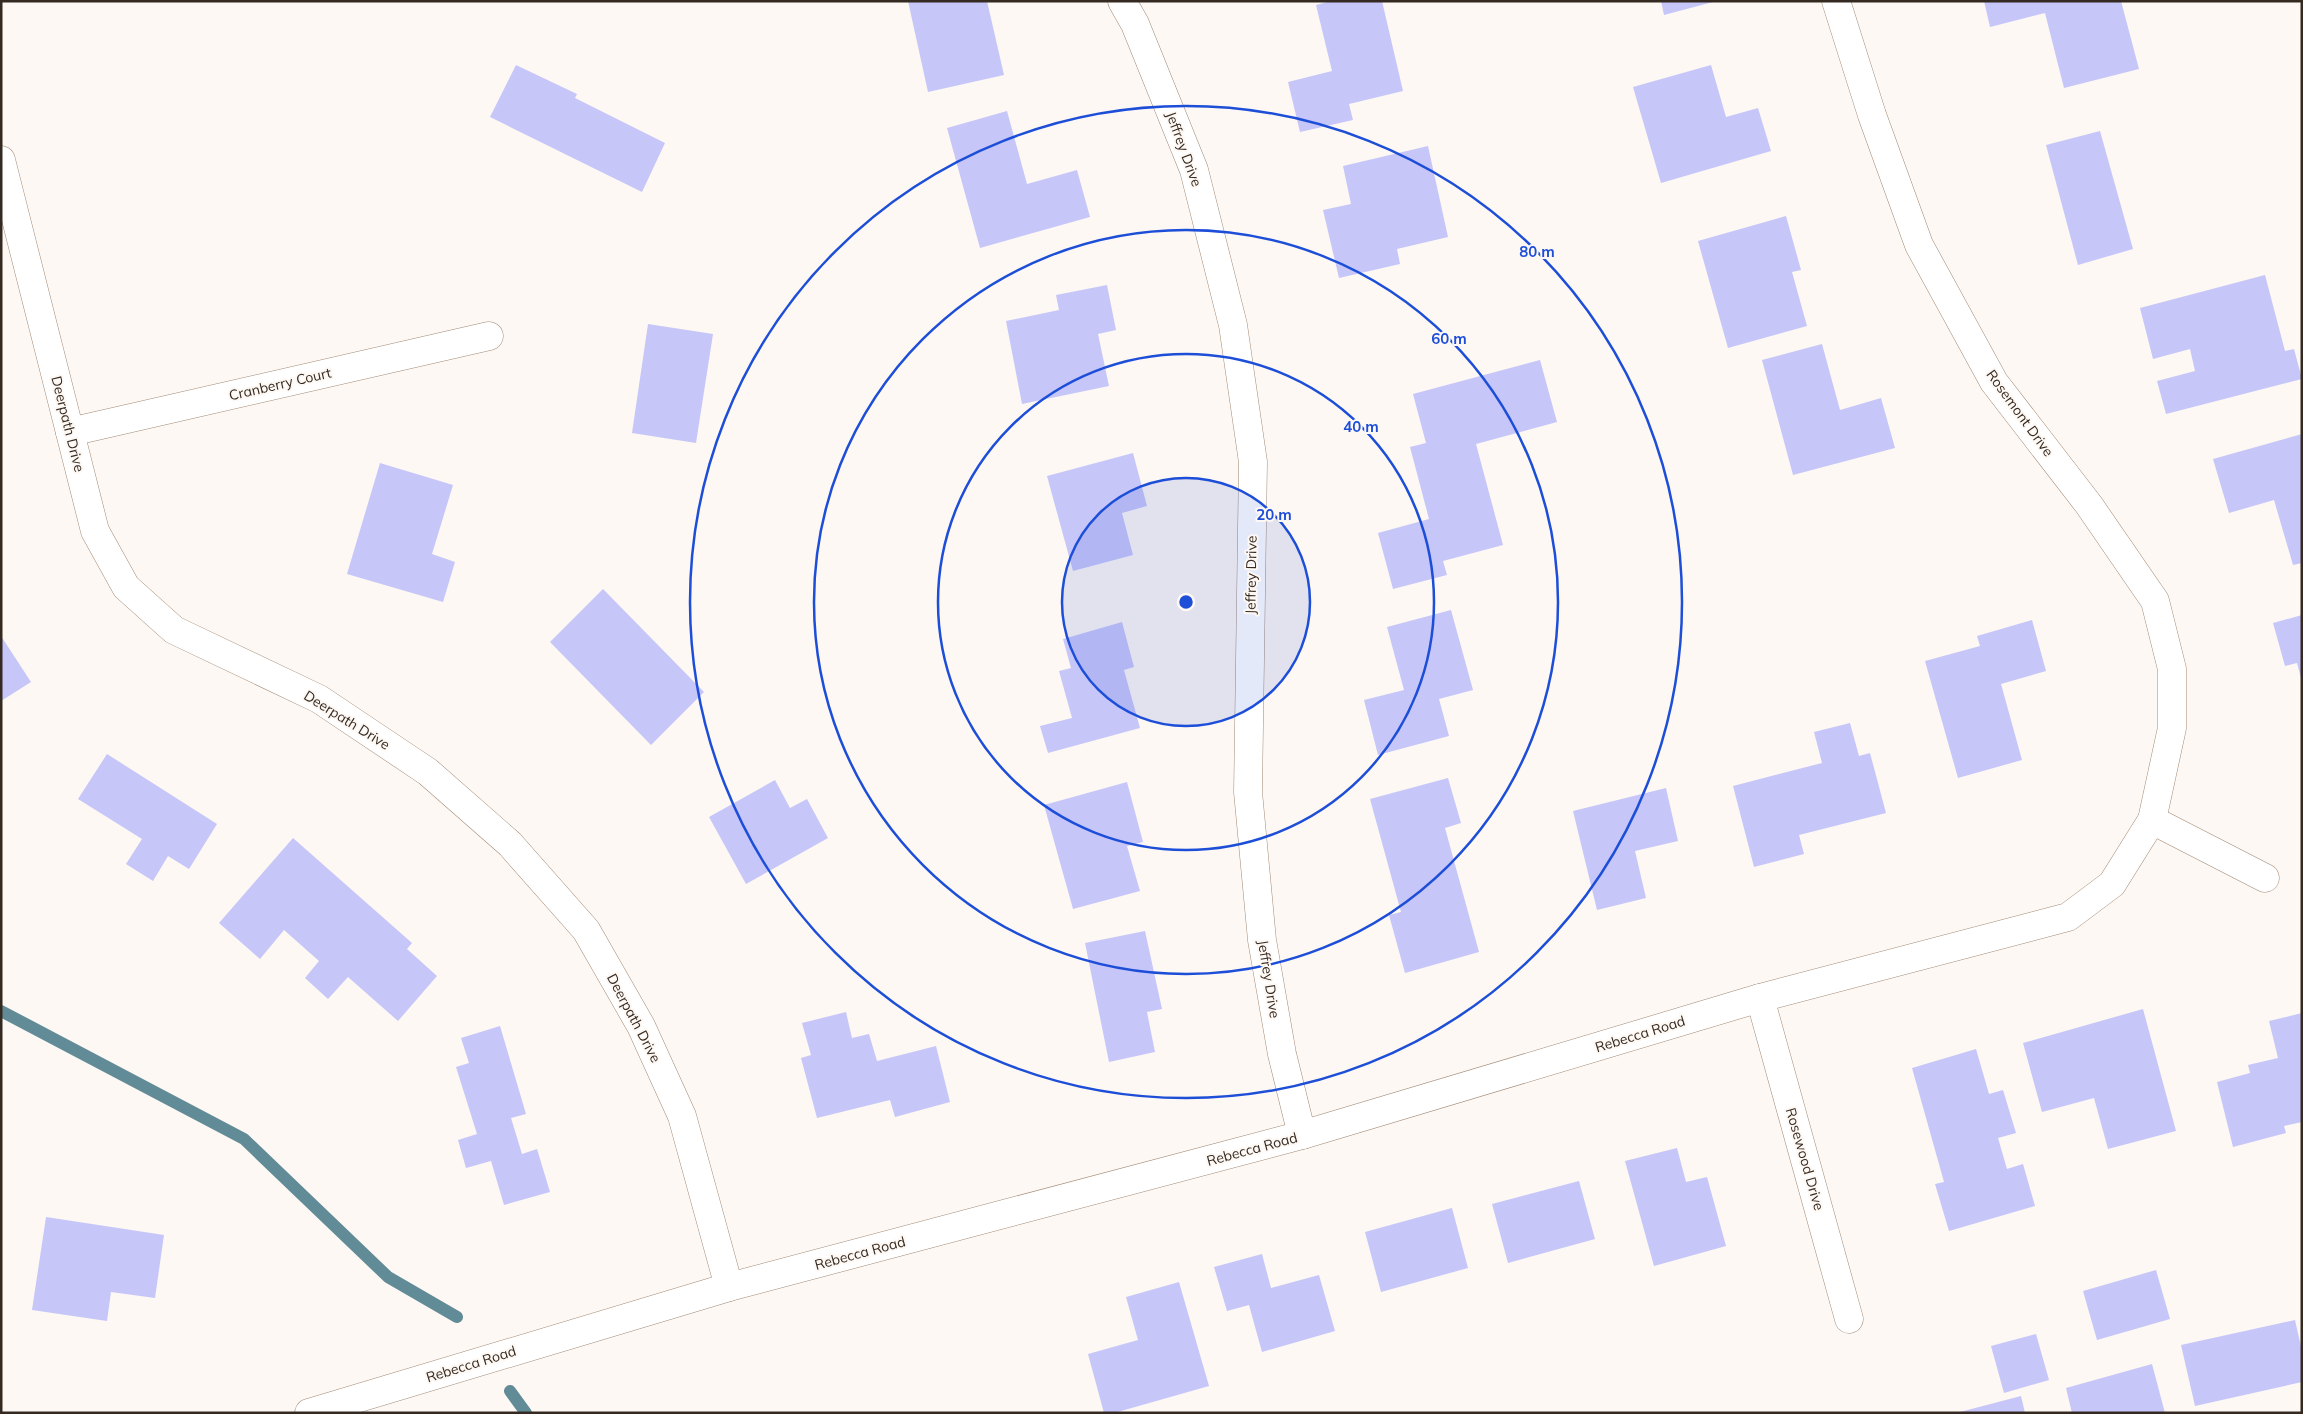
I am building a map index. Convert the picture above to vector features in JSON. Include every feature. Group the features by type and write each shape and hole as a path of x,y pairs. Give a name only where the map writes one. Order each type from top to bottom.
{"street":[{"name":"Jeffrey Drive","path":"1122,1 1135,24 1194,170 1233,325 1252,462 1248,792 1262,940 1282,1054 1302,1135"},
{"name":"Rosemont Drive","path":"1836,1 1872,115 1919,245 1994,382 2089,505 2154,601 2172,669 2172,728 2152,820"},
{"name":"Deerpath Drive","path":"1,160 95,531 126,587 174,630 319,699 428,772 510,844 586,930 641,1026 682,1116 729,1287"},
{"name":"Cranberry Court","path":"70,432 489,336"},
{"name":"Rebecca Road","path":"309,1413 729,1287 1302,1135 1760,998 2068,917 2112,884 2152,820"},
{"path":"2152,820 2265,878"},
{"name":"Rosewood Drive","path":"1760,998 1849,1319"}],"building":[{"path":"908,1 987,1 1004,75 928,92"},
{"path":"1331,1 1382,1 1403,91 1349,104 1353,120 1300,132 1288,82 1332,71 1316,5"},
{"path":"1661,1 1713,1 1713,2 1664,15"},
{"path":"1984,1 2121,1 2139,69 2064,88 2045,13 1990,27"},
{"path":"516,65 577,94 575,98 665,143 642,192 490,117"},
{"path":"1711,65 1726,117 1758,108 1771,151 1661,183 1633,87"},
{"path":"1007,111 1027,184 1077,170 1090,217 980,248 947,128"},
{"path":"2100,131 2133,249 2078,265 2046,145"},
{"path":"1428,146 1448,237 1397,249 1400,264 1339,278 1323,210 1351,204 1343,166"},
{"path":"1786,216 1801,270 1792,272 1807,326 1728,348 1698,241"},
{"path":"2265,275 2285,351 2294,349 2302,379 2166,414 2157,381 2195,371 2190,349 2153,359 2140,308"},
{"path":"1107,285 1116,330 1098,334 1109,386 1022,404 1006,321 1059,310 1056,295"},
{"path":"648,324 713,334 696,443 632,433"},
{"path":"1822,344 1840,410 1881,398 1895,448 1793,475 1762,360"},
{"path":"1540,360 1557,422 1476,444 1503,545 1443,561 1447,575 1393,589 1378,533 1429,519 1410,447 1426,443 1413,394"},
{"path":"2302,434 2302,563 2293,565 2274,500 2229,513 2213,459"},
{"path":"1133,453 1147,506 1122,513 1133,555 1073,571 1047,476"},
{"path":"380,463 453,485 432,554 455,562 443,602 347,574"},
{"path":"603,589 704,692 651,745 550,642"},
{"path":"1451,610 1473,690 1439,699 1449,736 1378,755 1364,700 1404,690 1387,627"},
{"path":"2302,615 2301,678 2297,663 2285,666 2273,623"},
{"path":"2032,620 2046,671 2001,684 2022,760 1958,778 1925,661 1980,646 1977,636"},
{"path":"1122,622 1134,667 1124,670 1140,728 1048,753 1040,726 1072,718 1059,671 1071,668 1063,639"},
{"path":"1,636 31,682 1,701"},
{"path":"1850,723 1859,756 1870,753 1886,813 1799,835 1804,854 1754,867 1733,786 1822,763 1814,732"},
{"path":"107,754 217,824 189,869 168,856 153,881 126,864 142,839 78,799"},
{"path":"1448,778 1461,823 1445,828 1479,952 1405,973 1389,915 1401,912 1370,799"},
{"path":"775,780 790,808 807,799 828,838 746,884 709,817"},
{"path":"1127,782 1143,842 1127,846 1140,891 1073,909 1044,805"},
{"path":"1666,788 1678,841 1635,851 1646,898 1597,910 1573,811"},
{"path":"293,838 412,943 407,949 437,976 398,1021 348,977 328,999 305,978 319,961 284,930 260,959 219,923"},
{"path":"1145,931 1162,1009 1147,1012 1155,1052 1109,1062 1085,943"},
{"path":"2143,1009 2176,1131 2108,1149 2094,1098 2042,1112 2023,1043"},
{"path":"846,1012 852,1038 869,1034 877,1061 936,1046 950,1102 895,1117 890,1100 817,1118 801,1058 811,1055 802,1023"},
{"path":"2302,1013 2302,1122 2284,1126 2286,1133 2233,1147 2217,1082 2250,1073 2248,1065 2278,1058 2269,1021"},
{"path":"500,1026 526,1114 511,1118 522,1154 537,1149 550,1192 504,1205 491,1161 466,1168 458,1140 477,1134 456,1067 469,1063 461,1038"},
{"path":"1976,1049 1989,1094 2003,1090 2016,1133 1998,1138 2007,1169 2023,1164 2035,1206 1949,1231 1935,1184 1944,1182 1912,1068"},
{"path":"1677,1148 1686,1182 1707,1177 1726,1246 1654,1266 1625,1161"},
{"path":"1579,1181 1595,1239 1508,1263 1492,1204"},
{"path":"1452,1208 1468,1268 1381,1292 1365,1232"},
{"path":"46,1217 164,1235 155,1298 111,1292 107,1321 32,1310"},
{"path":"1262,1254 1271,1288 1319,1275 1335,1331 1262,1352 1249,1305 1227,1311 1214,1267"},
{"path":"2156,1270 2170,1319 2097,1340 2083,1291"},
{"path":"1179,1282 1209,1386 1114,1413 1104,1413 1088,1354 1138,1340 1126,1297"},
{"path":"2295,1320 2302,1351 2302,1382 2195,1406 2181,1345"},
{"path":"2036,1334 2049,1380 2004,1393 1991,1346"},
{"path":"2152,1364 2165,1413 2072,1413 2066,1388"},
{"path":"2021,1396 2025,1413 1960,1413 1960,1412"}],"waterway":[{"path":"1,1011 244,1139 388,1277 457,1317"},
{"path":"510,1391 526,1413"}]}
